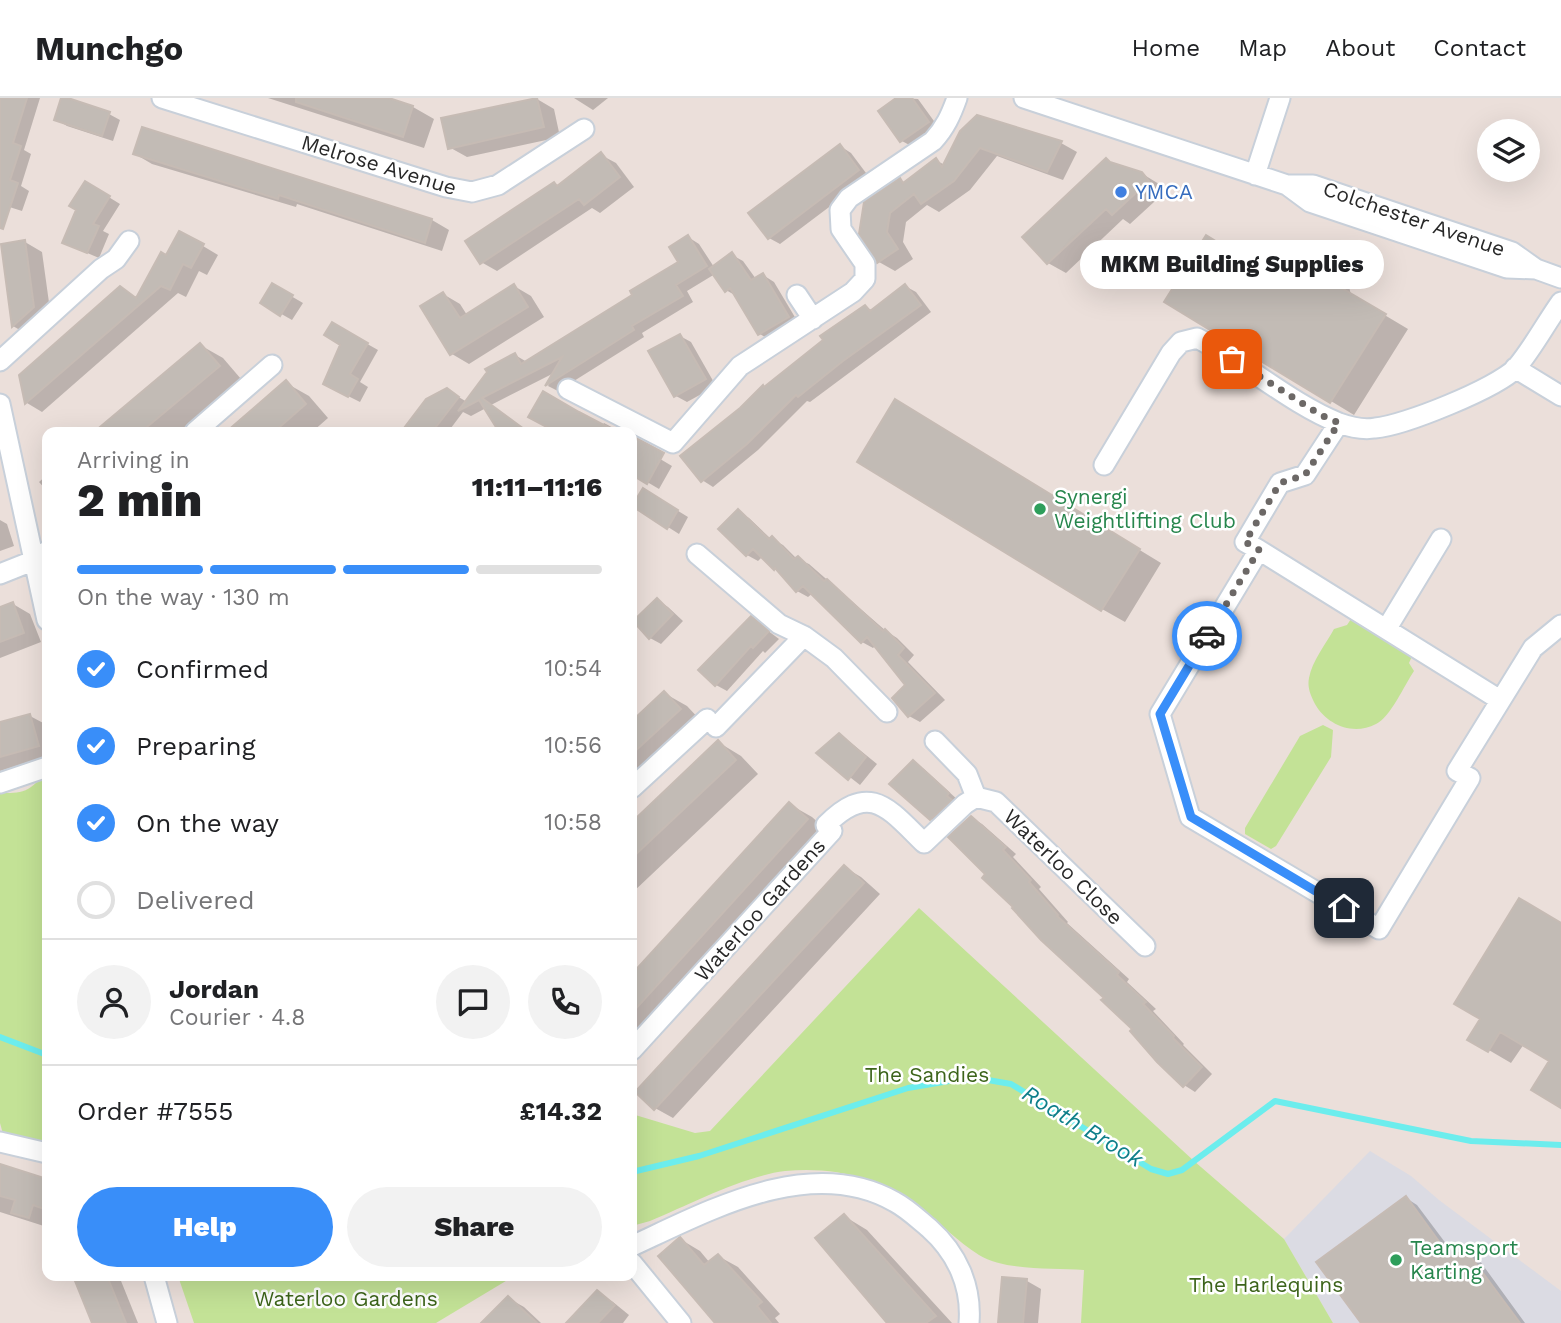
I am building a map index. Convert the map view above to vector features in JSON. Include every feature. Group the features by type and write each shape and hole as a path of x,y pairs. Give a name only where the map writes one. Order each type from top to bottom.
{"street":[{"name":"Melrose Avenue","path":"162,98 446,187 472,192 498,185 583,129"},
{"path":"568,389 673,443 740,366 853,292 865,279 865,264 841,229 839,210 849,198 933,141 949,119 957,98"},
{"name":"Colchester Avenue","path":"1024,98 1287,185 1310,202 1507,268 1536,269 1561,278"},
{"path":"1255,174 1280,98"},
{"path":"0,361 116,259 129,241"},
{"path":"797,295 813,319"},
{"path":"1104,465 1171,353 1181,342 1197,338 1321,415 1355,428 1375,428 1395,424 1473,394 1504,377 1516,368 1561,302"},
{"path":"201,427 272,365"},
{"path":"1516,368 1561,397"},
{"path":"0,404 41,556 0,574"},
{"path":"1339,423 1305,475 1280,483 1245,542 1500,700"},
{"path":"1387,628 1441,539"},
{"path":"1259,550 1160,714 1191,817 1379,929 1470,778 1457,771 1533,648 1561,625"},
{"path":"697,554 779,625 804,636 834,658 887,712"},
{"path":"637,784 711,723 804,636"},
{"path":"935,741 967,774 976,797"},
{"path":"0,783 42,769"},
{"name":"Waterloo Gardens","path":"637,1044 848,805 870,802 880,805 924,843 976,797"},
{"name":"Waterloo Close","path":"976,797 996,802 1145,946"},
{"path":"0,1142 42,1152"},
{"path":"637,1244 769,1189 819,1183 864,1189 894,1201 910,1212 945,1245 960,1266 967,1285 970,1323"},
{"path":"637,1269 681,1323"},
{"path":"155,1281 167,1323"}],"shaded area":[{"path":"1370,1151 1411,1176 1561,1291 1561,1323 1333,1323 1284,1239"}],"green space":[{"path":"1351,619 1413,654 1409,663 1414,671 1392,708 1381,721 1358,729 1341,726 1326,718 1315,704 1309,685 1313,665 1334,629 1347,625"},
{"path":"1323,725 1333,730 1331,757 1276,846 1271,849 1245,834 1245,828 1300,736"},
{"path":"40,779 42,1148 3,1134 0,1123 0,793 24,791"},
{"name":"The Sandies","path":"919,908 1194,1161 1284,1239 1333,1323 1081,1323 1084,1270 1030,1268 990,1260 964,1244 921,1208 890,1189 857,1176 821,1170 785,1171 752,1179 637,1225 637,1116 695,1133 710,1131"},
{"name":"Waterloo Gardens","path":"180,1281 506,1281 436,1323 194,1323"}],"building":[{"path":"0,98 27,98 13,143 21,146 10,180 18,183 3,229 0,228"},
{"path":"61,98 110,112 102,136 54,120"},
{"path":"296,98 389,98 413,106 403,137 296,102"},
{"path":"537,98 544,127 448,149 441,118"},
{"path":"896,98 912,98 929,122 900,142 878,111"},
{"path":"977,115 1062,141 1047,172 980,148 954,181 921,204 914,194 890,213 887,232 898,249 877,263 859,234 864,202 900,178 903,183 936,158 942,167 960,131"},
{"path":"142,127 432,219 425,243 279,195 278,199 133,154"},
{"path":"840,144 859,170 768,239 748,213"},
{"path":"601,152 620,177 584,205 579,199 480,264 465,241 554,182 557,186"},
{"path":"1106,158 1110,162 1142,172 1149,181 1112,215 1106,209 1047,264 1022,237"},
{"path":"85,181 110,196 93,224 99,226 87,253 62,243 76,210 69,206"},
{"path":"179,231 204,244 191,268 183,264 170,290 161,286 25,404 19,375 120,286 136,298 161,252 166,255"},
{"path":"688,235 707,266 676,285 683,296 632,326 634,330 545,386 562,357 482,398 521,427 496,427 479,400 458,411 487,372 485,369 515,353 521,364 632,295 630,291 678,262 669,247"},
{"path":"1206,235 1272,276 1286,253 1295,259 1305,256 1325,267 1328,280 1386,314 1330,403 1164,302"},
{"path":"25,240 34,307 12,327 1,244"},
{"path":"732,252 751,280 763,273 789,317 758,335 730,288 725,292 709,269"},
{"path":"272,283 293,295 280,316 260,303"},
{"path":"514,284 528,307 450,355 420,306 443,292 460,318"},
{"path":"905,284 921,305 798,397 796,395 747,444 701,482 680,456 740,408 763,385 764,387 823,340 820,336 865,305 870,311"},
{"path":"332,322 368,343 350,374 358,379 348,397 323,384 340,345 324,335"},
{"path":"680,334 706,379 674,397 648,351"},
{"path":"200,343 220,366 147,427 100,427"},
{"path":"286,380 306,404 280,427 232,427"},
{"path":"447,388 459,397 436,427 405,427 426,399"},
{"path":"543,391 608,427 547,427 528,417"},
{"path":"895,399 1140,549 1101,611 857,462"},
{"path":"637,439 664,453 647,484 637,478"},
{"path":"643,488 678,510 667,529 637,509 637,498"},
{"path":"738,509 769,539 772,536 794,559 798,556 883,631 885,629 904,648 898,655 935,693 908,717 892,698 905,685 867,637 861,643 803,586 796,592 775,568 774,570 753,549 746,556 718,529"},
{"path":"657,598 673,614 649,639 637,626 637,617"},
{"path":"13,602 24,633 0,642 0,607"},
{"path":"751,616 769,631 753,648 751,646 715,686 698,670"},
{"path":"664,691 681,709 637,749 637,716"},
{"path":"30,714 39,746 0,757 0,722"},
{"path":"839,733 866,757 848,780 816,753"},
{"path":"718,740 736,760 637,853 637,817"},
{"path":"913,760 949,793 947,796 952,800 930,820 889,784"},
{"path":"789,802 808,819 637,1007 637,969"},
{"path":"971,816 1006,847 1003,850 1031,880 1029,882 1057,916 1119,972 1117,975 1146,1002 1143,1004 1202,1067 1183,1087 1157,1062 1130,1031 1132,1029 1101,1000 1104,998 1041,940 1013,907 982,878 985,874 948,837"},
{"path":"844,865 864,883 654,1110 637,1094 637,1090"},
{"path":"1519,898 1561,923 1561,1108 1531,1090 1549,1061 1500,1032 1488,1052 1467,1040 1480,1019 1454,1004"},
{"path":"0,1164 42,1177 42,1208 33,1205 29,1218 11,1213 15,1200 0,1196"},
{"name":"Teamsport Karting","path":"1406,1196 1451,1258 1465,1249 1520,1323 1361,1323 1316,1262"},
{"path":"844,1214 936,1316 926,1323 887,1323 815,1238"},
{"path":"680,1237 704,1265 718,1254 762,1302 757,1306 771,1323 715,1323 658,1256"},
{"path":"1002,1277 1027,1279 1023,1323 998,1323"},
{"path":"75,1281 109,1281 126,1323 92,1323"},
{"path":"597,1290 615,1305 598,1323 566,1323"},
{"path":"508,1296 537,1323 481,1323"}],"waterway":[{"name":"Roath Brook","path":"0,1037 42,1053"},
{"name":"Roath Brook","path":"637,1171 699,1156 908,1088 982,1079 1011,1084 1151,1169 1168,1174 1182,1170 1275,1101 1471,1141 1561,1145"}],"way so far":[{"path":"1207,636 1259,550 1245,542 1280,483 1305,475 1339,423 1321,415 1232,359"}],"place":[{"name":"YMCA","path":"1121,192"},
{"name":"MKM Building Supplies","path":"1232,359"},
{"name":"Synergi Weightlifting Club","path":"1040,509"},
{"name":"Teamsport Karting","path":"1396,1260"}],"route":[{"path":"1207,636 1160,714 1191,817 1344,908"}],"park label":[{"name":"The Harlequins","path":"1266,1285"}]}
